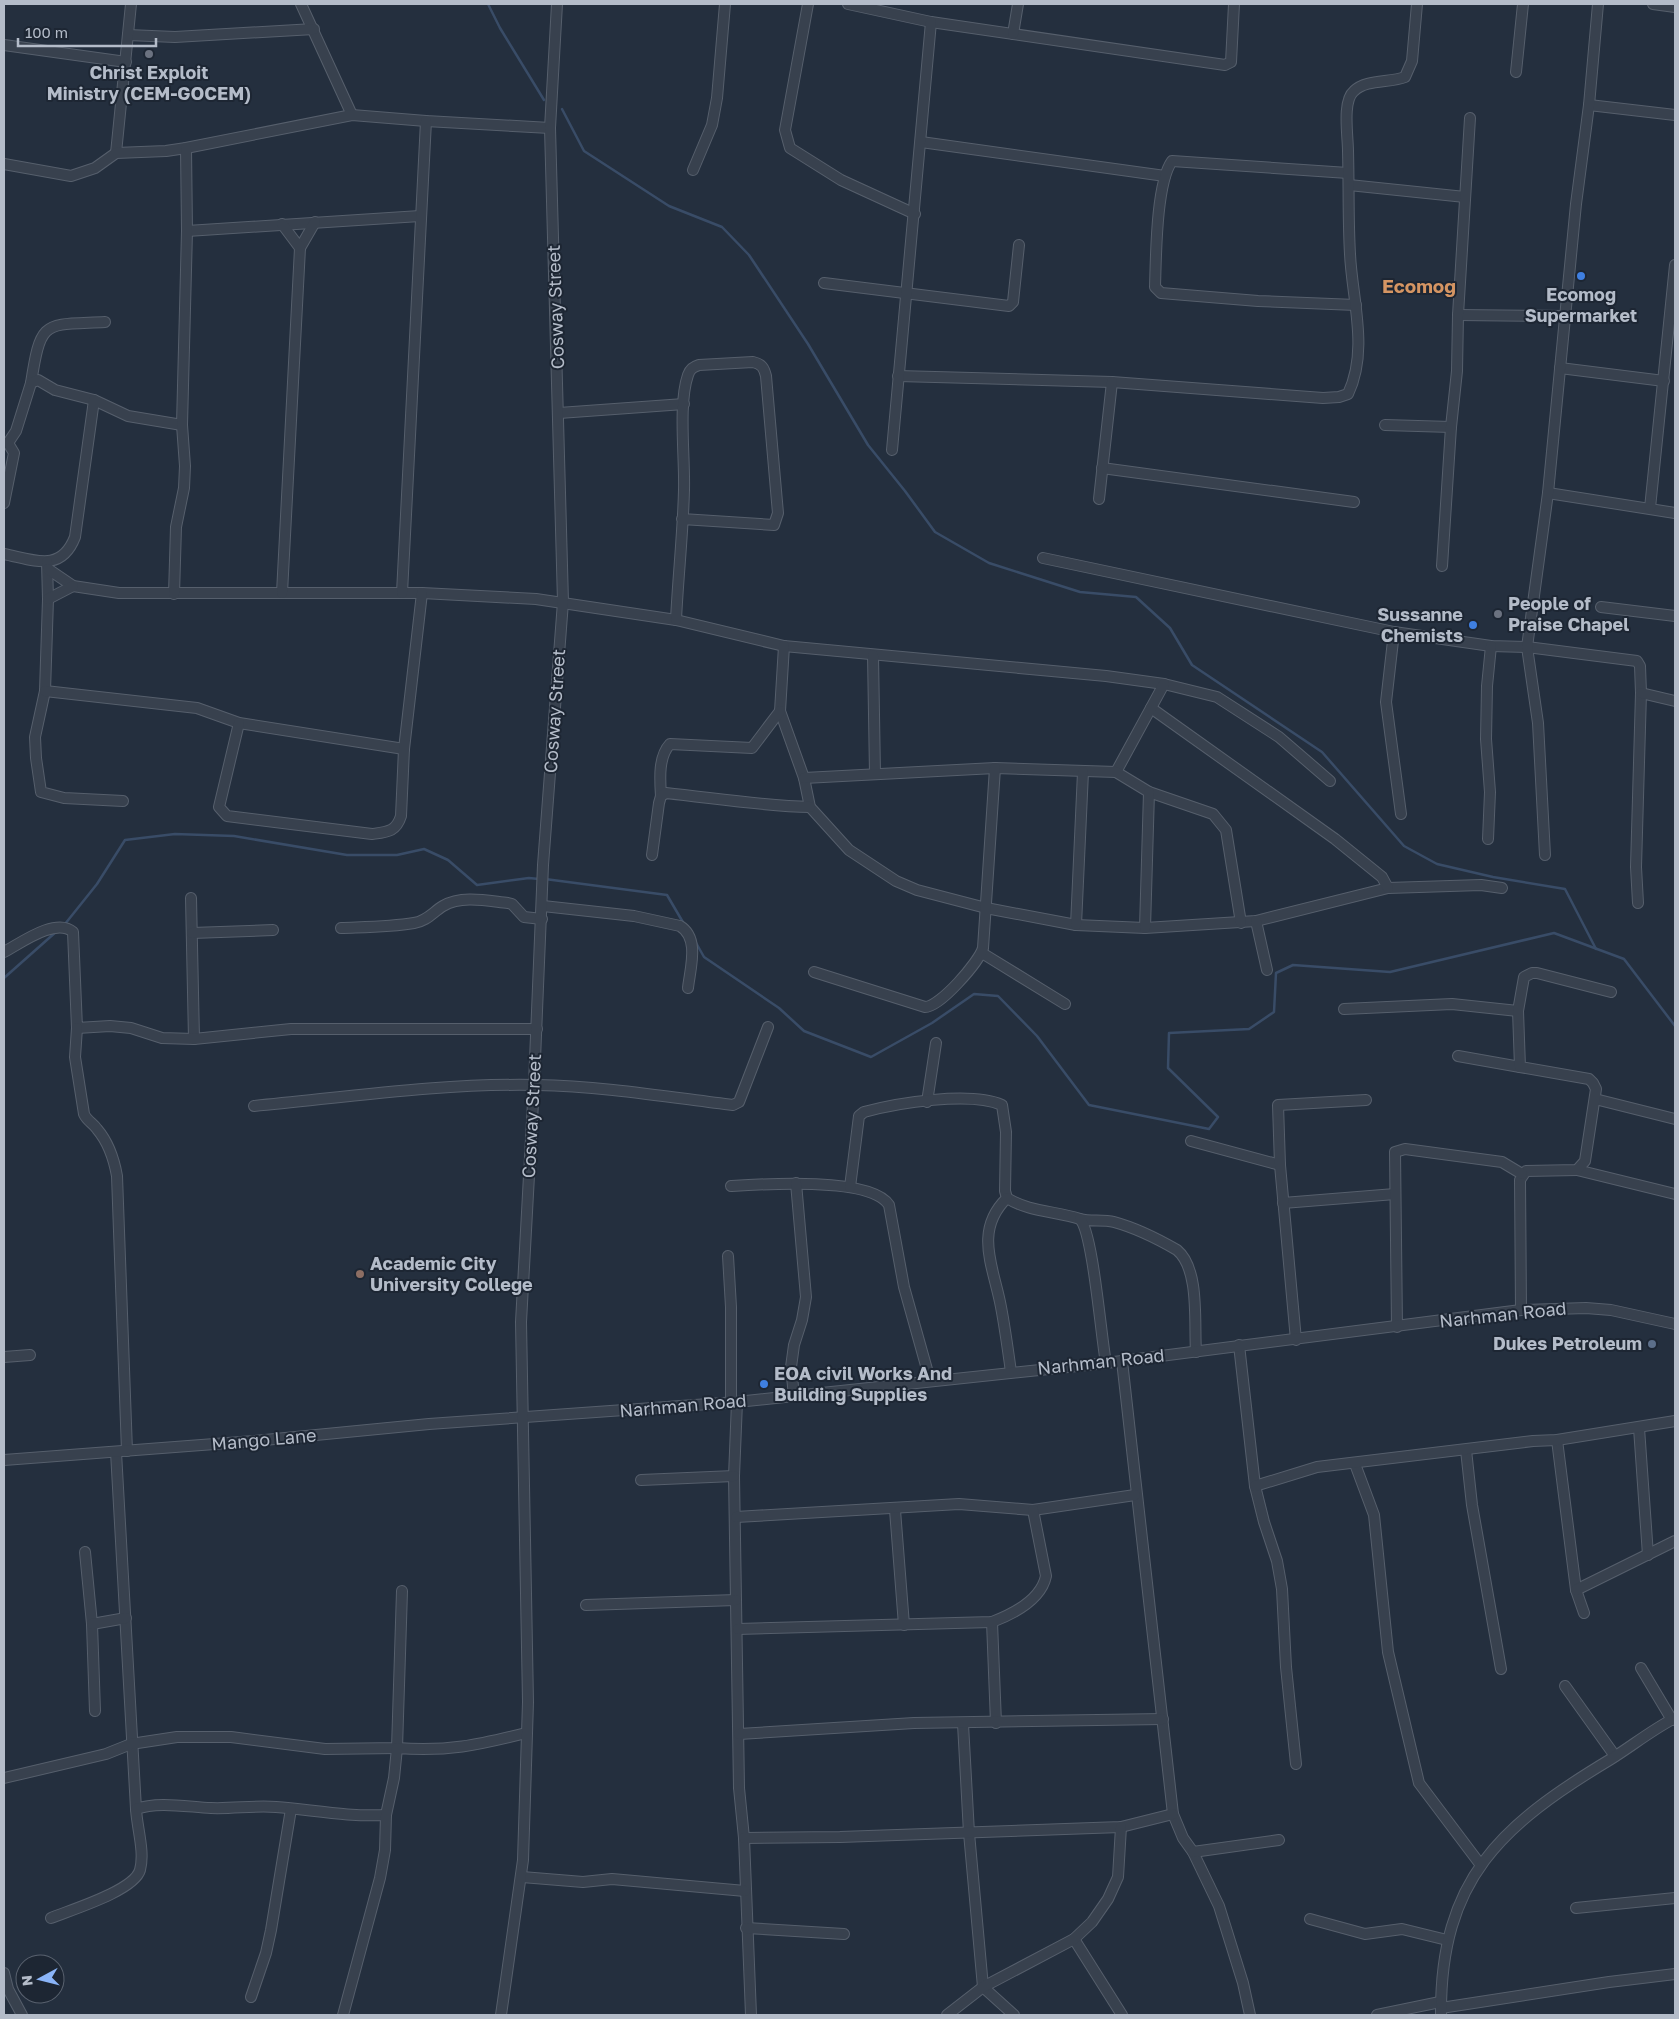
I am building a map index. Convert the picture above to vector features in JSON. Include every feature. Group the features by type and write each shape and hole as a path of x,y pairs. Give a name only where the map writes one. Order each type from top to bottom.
{"street":[{"path":"116,152 131,4"},
{"path":"302,4 352,115"},
{"name":"Cosway Street","path":"501,2015 522,1877 526,1733 524,1418 521,1322 537,1030 543,865 563,602 550,128 556,4"},
{"path":"693,170 712,125 717,98 725,4"},
{"path":"808,4 785,130 790,148 841,180 915,214"},
{"path":"848,4 932,22 1228,64 1231,62 1234,4"},
{"path":"1013,34 1018,4"},
{"path":"898,376 1112,382 1323,398 1339,397 1348,394 1354,375 1358,326 1350,257 1347,110 1349,98 1353,91 1361,86 1405,77 1412,61 1417,4"},
{"path":"1516,72 1523,4"},
{"path":"1545,855 1538,723 1526,647 1548,493 1564,316 1589,105 1598,4"},
{"path":"1653,4 1675,7"},
{"path":"892,450 932,22"},
{"path":"128,35 175,38 314,29"},
{"path":"4,45 126,62"},
{"path":"1589,105 1675,115"},
{"path":"4,164 71,176 94,168 116,152 166,151 186,148 352,115 550,128"},
{"path":"1442,566 1451,427 1457,371 1464,197 1470,118"},
{"path":"402,593 426,121"},
{"path":"921,142 1165,176"},
{"path":"174,594 176,527 184,488 182,425 187,231 186,148"},
{"path":"1348,173 1176,160 1170,164 1165,176 1156,246 1155,287 1161,293 1258,302 1356,305"},
{"path":"1349,185 1464,197"},
{"path":"187,231 420,216"},
{"path":"282,593 300,248 315,222"},
{"path":"282,224 300,248"},
{"path":"824,283 1012,305 1019,245"},
{"path":"1650,508 1675,265"},
{"path":"1458,315 1564,316"},
{"path":"4,503 14,462 14,453 6,443 16,431 30,383 36,349 43,333 53,325 106,322"},
{"path":"676,620 682,520 684,404 688,374 692,368 699,365 753,362 764,368 778,514 774,525 682,520"},
{"path":"1560,368 1664,381"},
{"path":"30,383 38,380 55,390 94,400 128,416 182,425"},
{"path":"1099,499 1112,382"},
{"path":"48,566 64,556 71,547 75,537 94,400"},
{"path":"559,413 684,404"},
{"path":"1385,425 1451,427"},
{"path":"1102,468 1354,502"},
{"path":"1548,493 1675,513"},
{"path":"4,554 48,566 73,586 119,593 422,592 536,598 676,620 784,646 1106,676 1164,684 1217,697 1279,737 1330,781"},
{"path":"1043,558 1394,632 1491,646 1526,647 1637,661 1640,666 1641,693 1636,867 1638,903"},
{"path":"48,566 45,691 36,738 36,758 41,792 64,798 123,801"},
{"path":"48,599 73,586"},
{"path":"239,722 219,807 228,816 372,834 389,832 397,827 401,816 404,749 422,592"},
{"path":"1601,607 1675,616"},
{"path":"1394,632 1386,702 1400,814"},
{"path":"784,646 780,711 804,778 810,807 849,850 896,881 917,890 986,908 1076,925 1145,928 1256,921 1388,888 1481,885 1502,888"},
{"path":"1488,839 1490,792 1486,739 1487,686 1491,646"},
{"path":"873,655 875,774"},
{"path":"1116,772 1164,684"},
{"path":"45,691 197,708 239,722 404,749"},
{"path":"1641,693 1675,701"},
{"path":"1151,708 1335,839 1382,877 1388,888"},
{"path":"652,855 661,796 665,749 670,744 752,748 780,711"},
{"path":"804,778 995,768 1116,772 1149,792 1213,814 1221,821 1226,830 1241,923"},
{"path":"814,972 930,1007 939,1002 982,954 995,768"},
{"path":"1076,925 1083,772"},
{"path":"1145,928 1149,792"},
{"path":"661,796 666,794 726,799 769,806 810,807"},
{"path":"191,898 194,1039"},
{"path":"340,928 415,923 430,918 442,906 454,901 477,900 508,903 524,917 542,919"},
{"path":"543,904 634,916 686,929 692,942 688,988"},
{"path":"1256,921 1267,970"},
{"path":"4,952 56,926 67,927 73,932 76,1057 84,1114 110,1149 117,1176 126,1618 131,1744 141,1853 140,1871 137,1878 113,1893 50,1918"},
{"path":"192,933 273,930"},
{"path":"982,954 1065,1004"},
{"path":"1520,1067 1518,1011 1524,977 1532,973 1611,992"},
{"path":"1344,1009 1452,1004 1518,1011"},
{"path":"76,1028 110,1026 131,1028 162,1038 194,1039 291,1029 537,1030"},
{"path":"254,1106 460,1086 534,1084 571,1086 733,1105 739,1102 768,1027"},
{"path":"927,1102 936,1043"},
{"path":"1458,1056 1589,1079 1593,1082 1596,1090 1585,1162 1577,1170"},
{"path":"850,1188 859,1116 870,1110 927,1102 965,1098 994,1101 1002,1105 1006,1132 1005,1192 1007,1198 1023,1206 1080,1219 1114,1222 1164,1242 1185,1256 1192,1274 1196,1352"},
{"path":"1296,1340 1280,1165 1278,1105 1366,1100"},
{"path":"1595,1100 1675,1119"},
{"path":"1191,1141 1280,1165"},
{"path":"1397,1327 1394,1152 1405,1149 1502,1162 1522,1174"},
{"path":"1522,1310 1520,1180 1522,1174 1526,1171 1577,1170 1675,1194"},
{"path":"794,1396 791,1367 806,1297 796,1183"},
{"path":"731,1186 796,1183 850,1188 876,1194 889,1205 904,1288 930,1380"},
{"path":"1283,1203 1395,1194"},
{"path":"1007,1198 995,1212 989,1232 987,1251 1001,1308 1011,1372"},
{"path":"1080,1219 1086,1228 1092,1259 1106,1363"},
{"path":"728,1256 734,1402 739,1788 744,1838 746,1928 751,2015"},
{"name":"Narhman Road","path":"524,1418 734,1402 1106,1363 1522,1310 1582,1308 1611,1310 1675,1324"},
{"path":"1239,1345 1255,1486 1277,1561 1282,1589 1286,1667 1296,1764"},
{"path":"4,1357 30,1355"},
{"path":"1122,1361 1135,1495 1173,1814 1183,1838 1193,1852 1219,1906 1243,1983 1250,2015"},
{"name":"Mango Lane","path":"4,1460 122,1452 429,1424 524,1418"},
{"path":"1255,1486 1317,1467 1557,1440 1675,1421"},
{"path":"1639,1428 1648,1555"},
{"path":"1557,1440 1576,1590 1584,1613"},
{"path":"1466,1450 1472,1505 1501,1669"},
{"path":"1355,1464 1374,1515 1388,1652 1420,1783 1480,1864"},
{"path":"641,1480 734,1476"},
{"path":"736,1517 895,1510 959,1504 1033,1510 1135,1495"},
{"path":"895,1510 904,1625"},
{"path":"738,1630 992,1622 1006,1616 1030,1600 1044,1586 1046,1576 1033,1510"},
{"path":"1576,1590 1675,1541"},
{"path":"85,1552 92,1624 95,1711"},
{"path":"343,2015 380,1878 385,1850 386,1815 394,1778 397,1748 402,1591"},
{"path":"586,1605 736,1600"},
{"path":"92,1624 126,1618"},
{"path":"992,1622 996,1723"},
{"path":"1441,2008 1441,1974 1447,1940 1465,1891 1480,1864 1518,1825 1570,1784 1674,1719 1641,1668"},
{"path":"1565,1686 1615,1756"},
{"path":"739,1734 914,1723 963,1724 1163,1720"},
{"path":"963,1724 969,1833 983,1987 1014,2015"},
{"path":"4,1778 106,1754 131,1744 195,1736 253,1739 325,1749 397,1748 446,1750 472,1747 526,1733"},
{"path":"136,1809 172,1806 234,1809 264,1806 356,1816 386,1815"},
{"path":"251,1997 266,1953 271,1930 291,1809"},
{"path":"744,1838 969,1833 1120,1827 1173,1814"},
{"path":"947,2015 983,1987 1074,1939 1092,1922 1108,1899 1118,1877 1120,1827"},
{"path":"1193,1852 1280,1840"},
{"path":"522,1877 583,1882 612,1879 745,1891"},
{"path":"1576,1908 1675,1898"},
{"path":"1310,1920 1365,1934 1402,1929 1447,1940"},
{"path":"746,1928 844,1934"},
{"path":"1074,1939 1122,2015"},
{"path":"4,1973 8,1989 22,2015"},
{"path":"1377,2015 1441,2008 1608,1982 1675,1974"}],"waterway":[{"path":"488,4 500,28 544,100"},
{"path":"562,109 584,151 669,206 722,227 749,255 808,344 868,445 935,532 989,563 1080,592 1136,597 1170,628 1192,665 1322,752 1404,846 1437,864 1493,877 1565,889 1596,949"},
{"path":"65,924 97,884 125,840 175,834 234,836 347,855 397,855 424,849 448,860 477,885 529,878 539,879"},
{"path":"545,879 667,895 684,924"},
{"path":"4,978 57,931"},
{"path":"695,941 704,957 779,1008 804,1031 871,1057 932,1023 974,994 998,996 1037,1036 1089,1105 1209,1129 1218,1117 1168,1068 1169,1033 1249,1029 1274,1012 1276,973 1293,965 1390,972 1554,933 1624,959 1675,1026"}],"place":[{"name":"Christ Exploit Ministry (CEM-GOCEM)","path":"149,54"},
{"name":"Ecomog Supermarket","path":"1581,276"},
{"name":"People of Praise Chapel","path":"1498,614"},
{"name":"Sussanne Chemists","path":"1473,625"},
{"name":"Academic City University College","path":"360,1274"},
{"name":"Dukes Petroleum","path":"1652,1344"},
{"name":"EOA civil Works And Building Supplies","path":"764,1384"}],"district":[{"name":"Ecomog","path":"1419,286"}]}
